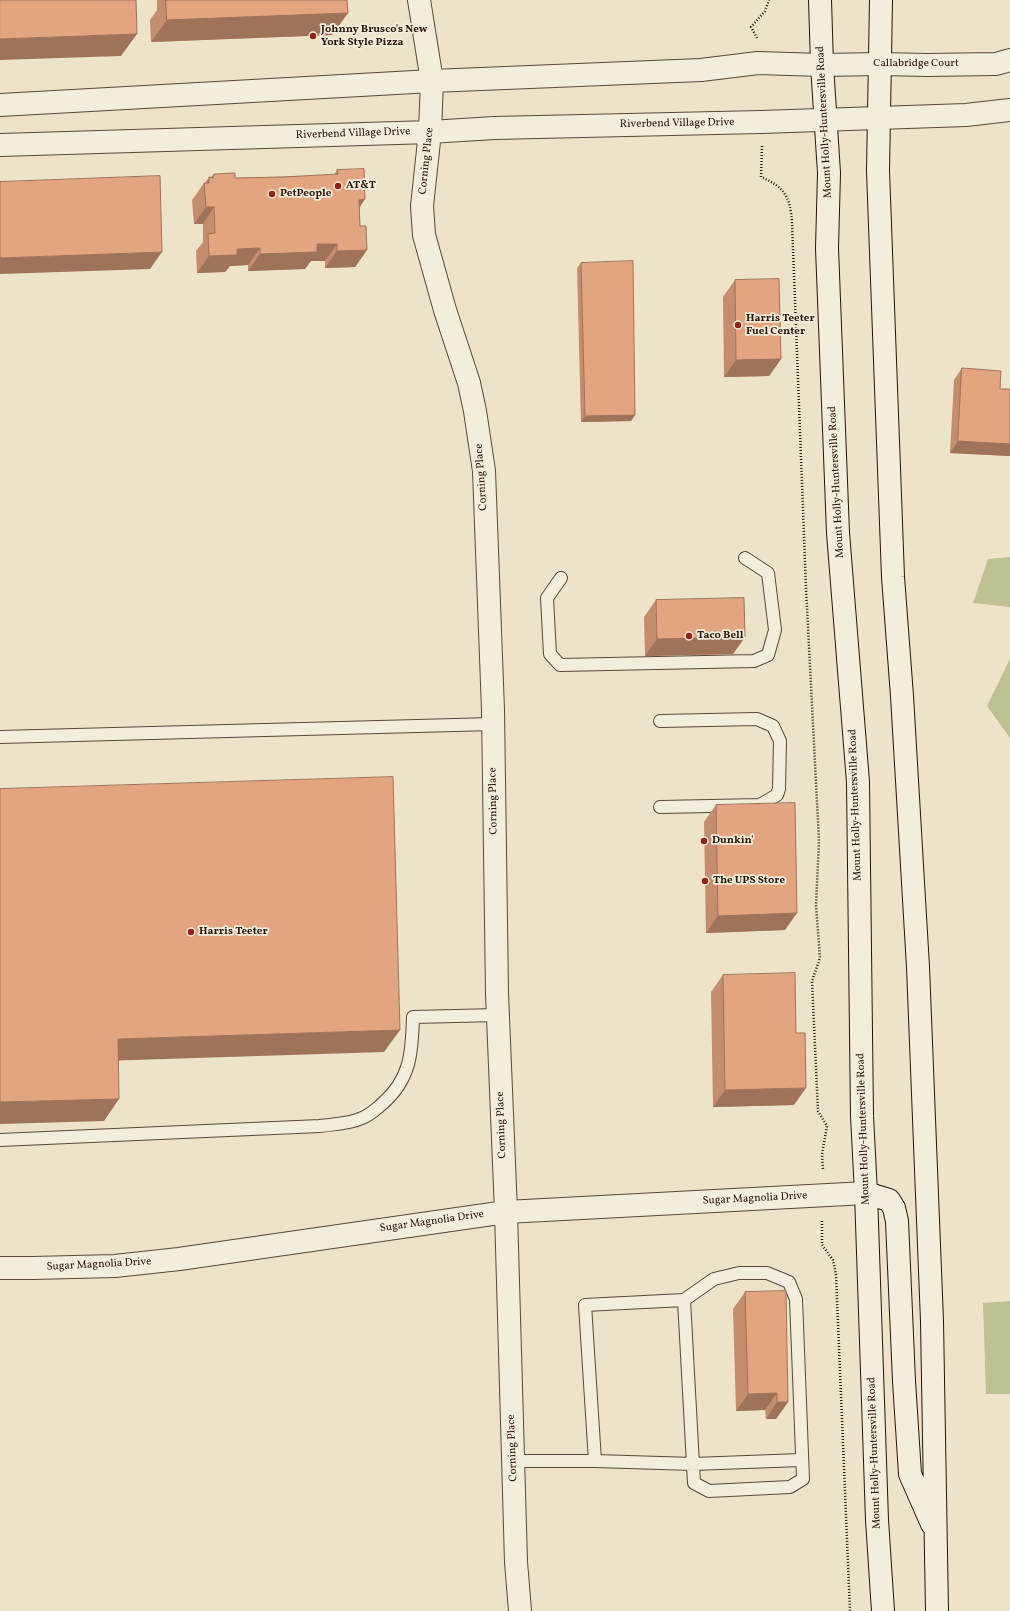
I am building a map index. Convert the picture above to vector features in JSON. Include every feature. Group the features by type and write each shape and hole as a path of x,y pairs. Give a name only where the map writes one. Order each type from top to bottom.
{"street":[{"name":"Corning Place","path":"419,0 432,81 430,132 422,206 424,235 445,310 469,383 484,471 493,724 498,1015 506,1212 516,1562 520,1611"},
{"name":"Mount Holly-Huntersville Road","path":"820,0 822,65 829,172 828,248 838,533 858,782 862,1116 877,1520 883,1611"},
{"path":"881,0 878,171 894,577 918,967 932,1313 937,1611"},
{"name":"Callabridge Court","path":"822,65 996,64 1010,60"},
{"path":"0,105 432,81 701,70 758,63 822,65"},
{"path":"825,120 966,115 1010,110"},
{"name":"Riverbend Village Drive","path":"0,145 430,132 494,128 825,120"},
{"name":"Sugar Magnolia Drive","path":"0,1268 115,1266 180,1259 506,1212 866,1193 890,1200 894,1208 897,1221 904,1381 910,1474 936,1532"}],"lane":[{"path":"561,578 547,598 550,654 560,665 754,661 768,655 775,630 768,572 745,558"},
{"path":"660,720 757,719 773,726 780,741 779,789 777,795 760,806 660,807"},
{"path":"0,737 493,724"},
{"path":"0,1140 320,1126 363,1118 374,1111 392,1095 400,1084 410,1058 413,1017 498,1015"},
{"path":"595,1461 585,1306 684,1300 714,1278 739,1273 767,1273 789,1282 796,1300 802,1479 790,1487 710,1491 694,1483 684,1300"},
{"path":"513,1461 595,1461 693,1464 801,1460"}],"path":[{"path":"757,39 751,27 765,11 770,0"},
{"path":"763,161 761,176 774,182 784,191 791,205 806,588 819,841 816,905 820,958 812,982 818,1111 827,1126 822,1154"},
{"path":"822,1230 822,1245 833,1260 836,1275 850,1611"}],"green space":[{"path":"1010,557 1010,607 973,603 988,559"},
{"path":"1010,659 1010,738 987,706"},
{"path":"1010,1301 1010,1394 986,1394 983,1303"}],"building":[{"path":"0,0 136,0 137,34 0,39"},
{"path":"166,0 347,0 348,13 167,20"},
{"path":"364,169 365,199 359,200 360,226 366,226 367,250 337,251 337,244 317,244 317,252 260,254 260,248 237,249 237,255 209,256 208,234 215,233 214,207 206,207 204,183 209,183 209,177 213,178 214,174 235,173 235,178 284,177 338,174 337,170"},
{"path":"160,176 162,252 0,258 0,182"},
{"path":"633,261 635,415 585,416 581,263"},
{"path":"779,279 781,359 736,360 735,280"},
{"path":"962,368 1001,371 1000,389 1010,389 1010,444 958,441"},
{"path":"744,598 745,637 657,639 656,600"},
{"name":"Harris Teeter","path":"393,777 400,1030 118,1039 119,1099 0,1102 0,789"},
{"path":"795,803 797,913 718,916 716,805"},
{"path":"795,973 796,1033 805,1033 806,1088 725,1090 723,975"},
{"path":"786,1291 788,1402 777,1402 777,1393 748,1394 745,1292"}],"place":[{"name":"Johnny Brusco's New York Style Pizza","path":"313,36"},
{"name":"AT&T","path":"338,186"},
{"name":"PetPeople","path":"272,194"},
{"name":"Harris Teeter Fuel Center","path":"738,325"},
{"name":"Taco Bell","path":"689,636"},
{"name":"Dunkin'","path":"704,841"},
{"name":"The UPS Store","path":"705,881"},
{"name":"Harris Teeter","path":"191,932"}]}
